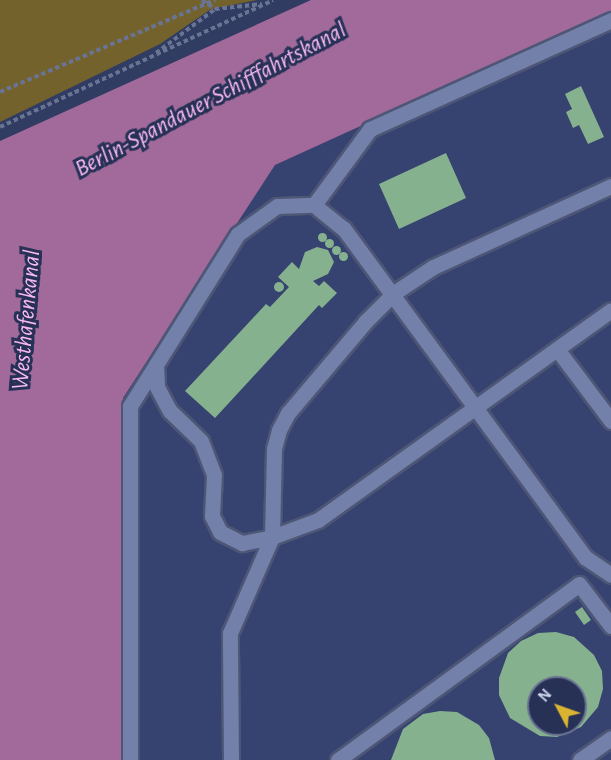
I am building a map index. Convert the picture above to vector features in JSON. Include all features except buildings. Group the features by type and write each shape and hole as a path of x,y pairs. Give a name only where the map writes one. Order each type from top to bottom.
{"lane":[{"path":"314,205 370,129 611,20"},
{"path":"231,760 230,633 272,537 274,449 279,430 288,413 394,293 433,267 611,186"},
{"path":"130,760 130,406 238,234 277,206 314,205 344,230 394,293 586,558 611,575"},
{"path":"156,365 157,387 170,411 201,441 214,475 212,516 220,532 242,543 272,537 318,520 611,310"},
{"path":"557,349 611,421"},
{"path":"338,760 579,584 611,626"},
{"path":"580,760 611,738"}],"path":[{"path":"202,0 215,9"},
{"path":"0,92 216,0"},
{"path":"0,127 273,0"},
{"path":"153,55 215,9 263,4"}],"shaded area":[{"path":"0,0 257,0 211,9 160,44 0,122"},
{"path":"611,12 611,760 122,760 123,399 275,165"}],"water":[{"path":"311,0 611,0 611,12 275,165 123,398 122,760 0,760 0,141"}],"water label":[{"name":"Berlin-Spandauer Schifffahrtskanal","path":"211,100"},
{"name":"Westhafenkanal","path":"27,320"}]}
